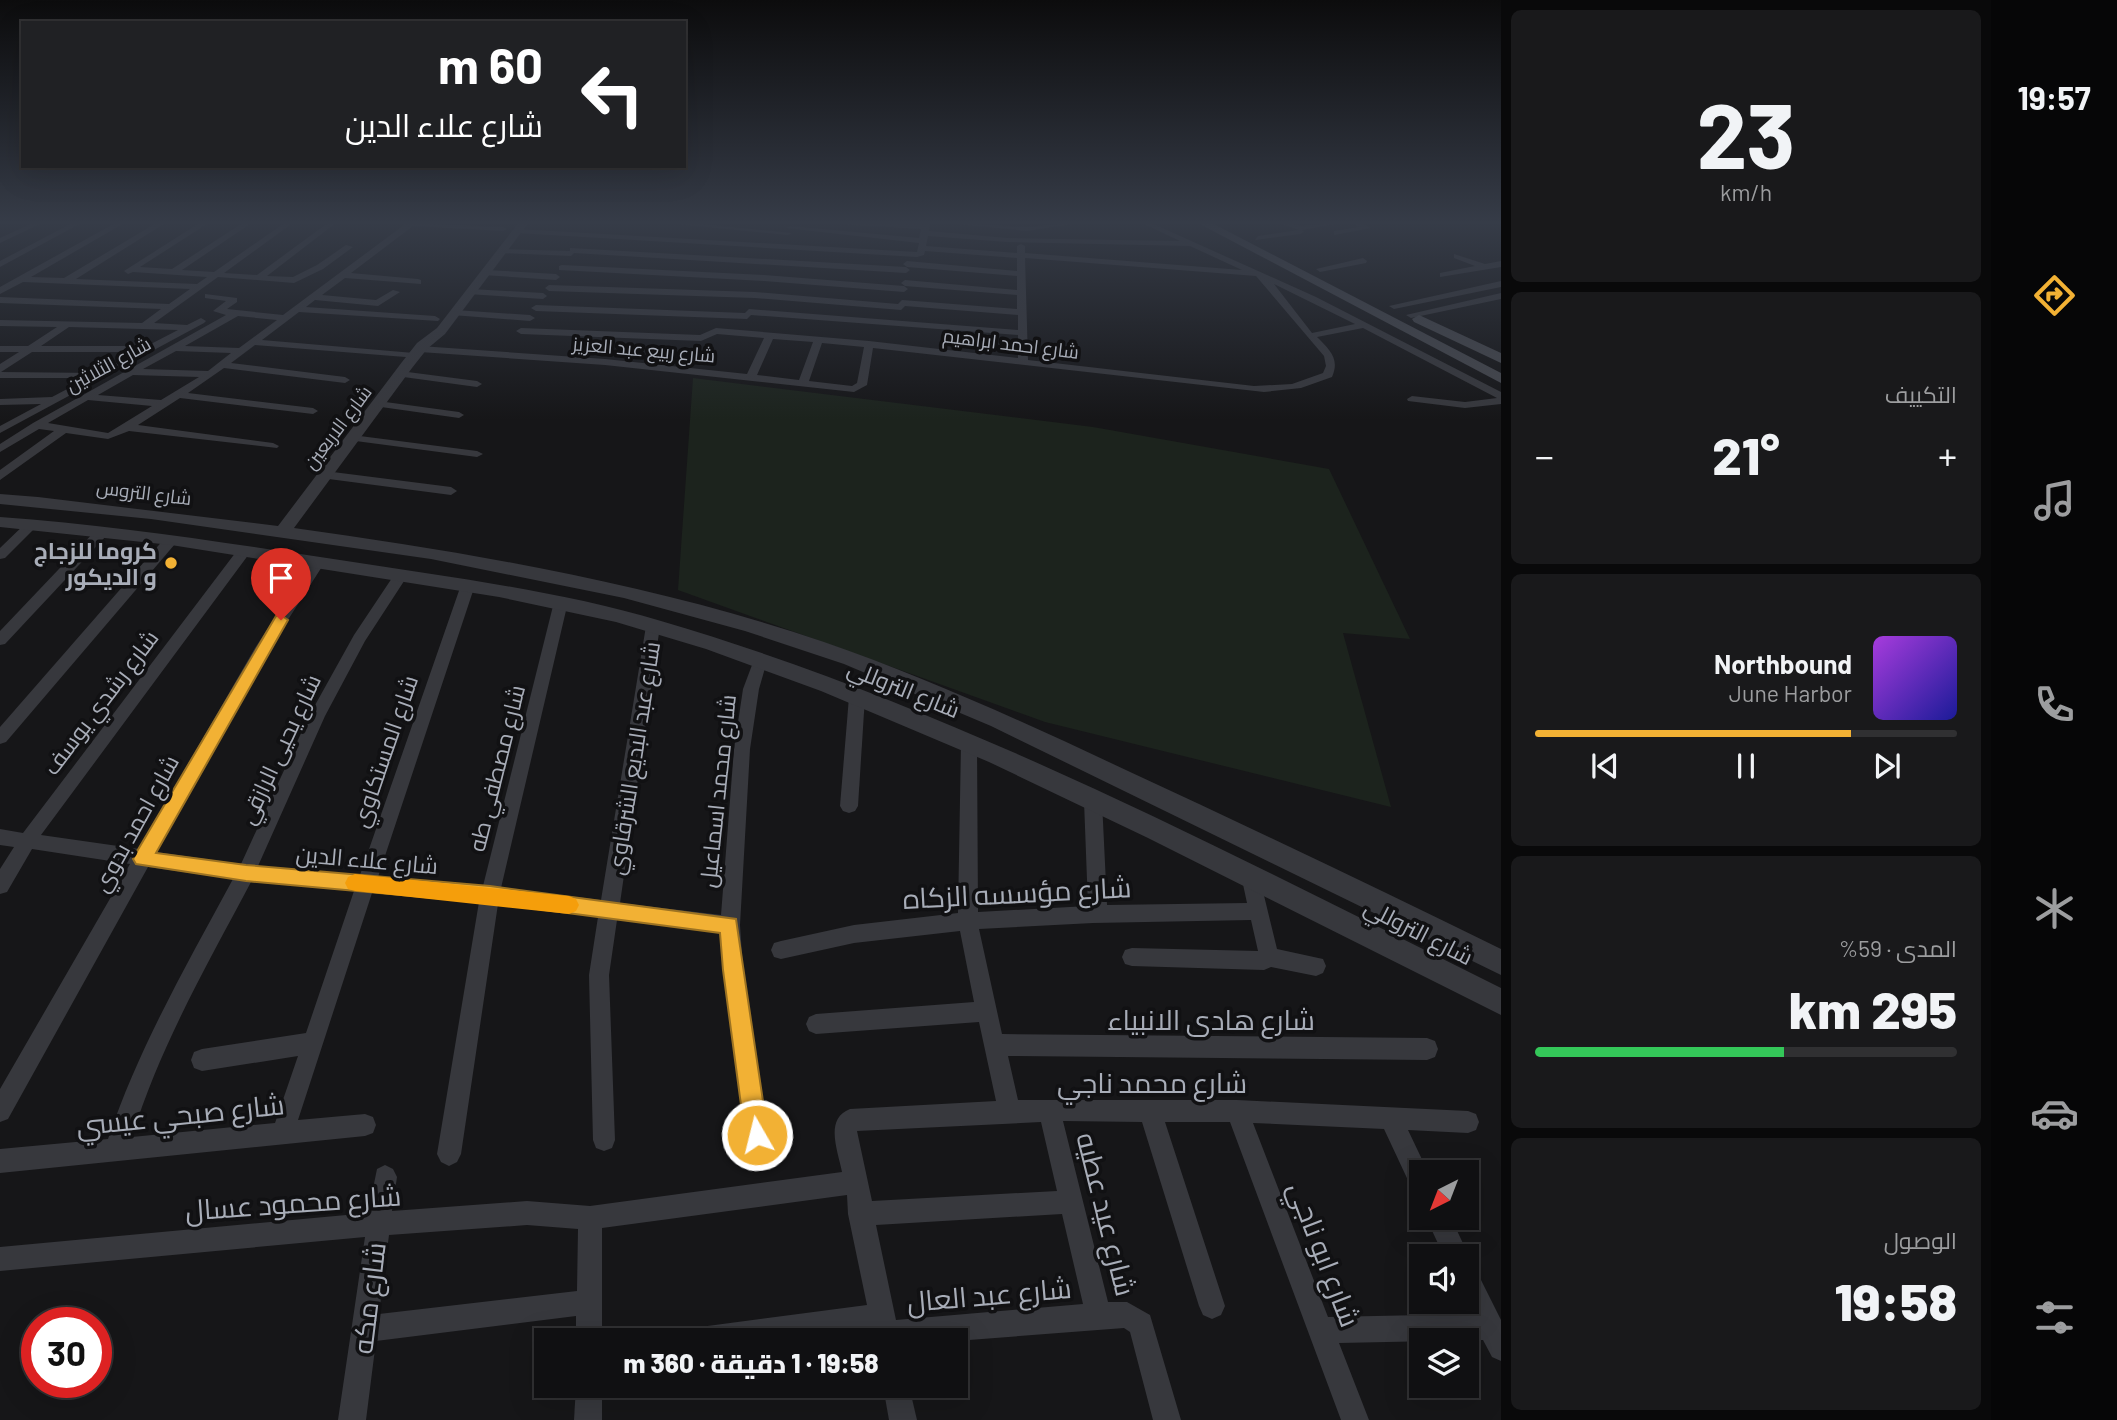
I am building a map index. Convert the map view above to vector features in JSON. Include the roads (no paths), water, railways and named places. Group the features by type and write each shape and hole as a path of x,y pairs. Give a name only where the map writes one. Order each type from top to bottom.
{"main road":[{"path":"1330,288 1501,379"},
{"path":"1358,288 1363,291"},
{"path":"1389,304 1501,359"}],"street":[{"path":"0,369 122,288"},
{"path":"144,326 196,288"},
{"path":"37,425 108,436 123,430 210,374 326,288"},
{"name":"شارع الاربعين","path":"283,531 418,350 435,319 461,288"},
{"name":"شارع الاربعين","path":"418,350 436,336 474,288"},
{"path":"514,343 548,288"},
{"path":"741,333 759,288"},
{"path":"895,347 904,288"},
{"path":"942,288 1021,293"},
{"path":"1021,288 1023,362"},
{"name":"شارع احمد ابراهيم","path":"514,343 709,342 716,331 869,344 1227,387 1302,386 1328,375 1331,366 1329,355 1310,336 1272,288"},
{"path":"1290,288 1501,398"},
{"path":"1389,304 1477,288"},
{"path":"314,297 378,303 396,292"},
{"path":"471,292 755,295 1021,312"},
{"path":"208,296 234,300 218,311"},
{"path":"1411,315 1501,296"},
{"path":"0,300 170,307"},
{"path":"536,307 748,314 1023,333"},
{"path":"299,309 435,319"},
{"path":"218,311 287,318"},
{"name":"شارع الثلاثين","path":"0,430 218,311"},
{"name":"شارع الثلاثين","path":"0,449 37,425 236,313"},
{"path":"455,313 530,317"},
{"path":"1303,327 1351,318"},
{"path":"0,323 188,327"},
{"path":"1310,336 1364,325"},
{"path":"751,377 770,335"},
{"path":"803,383 819,340"},
{"name":"شارع ربيع عبد العزيز","path":"253,342 363,350 418,350 514,343 751,377 854,388 862,385 869,344"},
{"path":"173,348 242,351"},
{"path":"0,349 148,349"},
{"path":"222,365 345,380"},
{"path":"0,375 210,374"},
{"path":"400,374 477,384"},
{"path":"181,394 313,411"},
{"path":"86,397 165,404"},
{"path":"1412,399 1465,405 1501,398"},
{"path":"0,402 52,400"},
{"path":"378,404 459,415"},
{"path":"0,476 64,429"},
{"path":"123,430 273,446"},
{"path":"352,438 477,454"},
{"path":"325,475 451,491"},
{"name":"شارع التروس","path":"0,499 120,509 283,531"},
{"name":"شارع التروس","path":"0,522 102,532 244,551"},
{"path":"0,555 32,524"},
{"name":"شارع التروللي","path":"283,531 431,554 537,575 717,616 817,647 920,687 1267,846 1501,962"},
{"path":"0,640 102,532"},
{"path":"0,738 170,541"},
{"name":"شارع التروللي","path":"244,551 561,602 653,626 760,660 857,696 969,743 1250,875 1501,1002"},
{"name":"شارع رشدي يوسف","path":"0,886 27,841 244,551"},
{"name":"شارع احمد بدوي","path":"0,1111 260,652 318,562"},
{"name":"شارع يحيى الرازقي","path":"116,1151 130,1107 164,1026 246,873 327,696 359,639 401,575"},
{"path":"527,596 537,575"},
{"name":"شارع المستكاوي","path":"283,1133 468,586"},
{"name":"شارع مصطفي طه","path":"449,1154 490,895 561,602"},
{"name":"شارع عبد البديع الشرقاوي","path":"604,1140 599,975 653,626"},
{"name":"شارع محمد اسماعيل","path":"757,1135 733,970 730,925 742,749 751,689 760,660"},
{"path":"849,806 857,696"},
{"path":"969,743 968,920 1010,1112"},
{"path":"1093,801 1098,913"},
{"name":"شارع علاء الدين","path":"0,837 246,873 490,895 730,925"},
{"path":"1250,875 1267,957"},
{"name":"شارع مؤسسه الزكاه","path":"781,950 848,933 968,920 1098,913 1258,911"},
{"path":"1132,957 1258,962 1267,957 1316,966"},
{"path":"816,1024 986,1011"},
{"path":"201,1060 312,1043"},
{"name":"شارع هادى الانبياء","path":"994,1045 1427,1049"},
{"name":"شارع محمد ناجي","path":"854,1182 846,1133 846,1123 854,1119 1049,1110 1237,1111 1468,1122"},
{"name":"شارع عيد عطيه","path":"1049,1110 1098,1315 1127,1315 1141,1324 1167,1420"},
{"path":"1150,1111 1212,1306"},
{"name":"شارع ابو ناجي","path":"1237,1111 1355,1420"},
{"path":"1390,1118 1410,1160"},
{"name":"شارع صبحي عيسي","path":"0,1161 365,1125"},
{"name":"شارع مكه","path":"352,1420 376,1227 385,1177"},
{"path":"854,1182 885,1328"},
{"name":"شارع محمود عسال","path":"0,1259 174,1241 527,1213 590,1218 854,1182"},
{"path":"860,1214 1071,1202"},
{"path":"589,1328 590,1218"},
{"path":"365,1329 590,1302"},
{"path":"1320,1330 1496,1338 1479,1303"},
{"name":"شارع عبد العال","path":"913,1328 1098,1315"},
{"path":"588,1420 589,1398"},
{"path":"898,1398 903,1420"}],"place":[{"name":"كروما للزجاج و الديكور","path":"171,563"}]}
